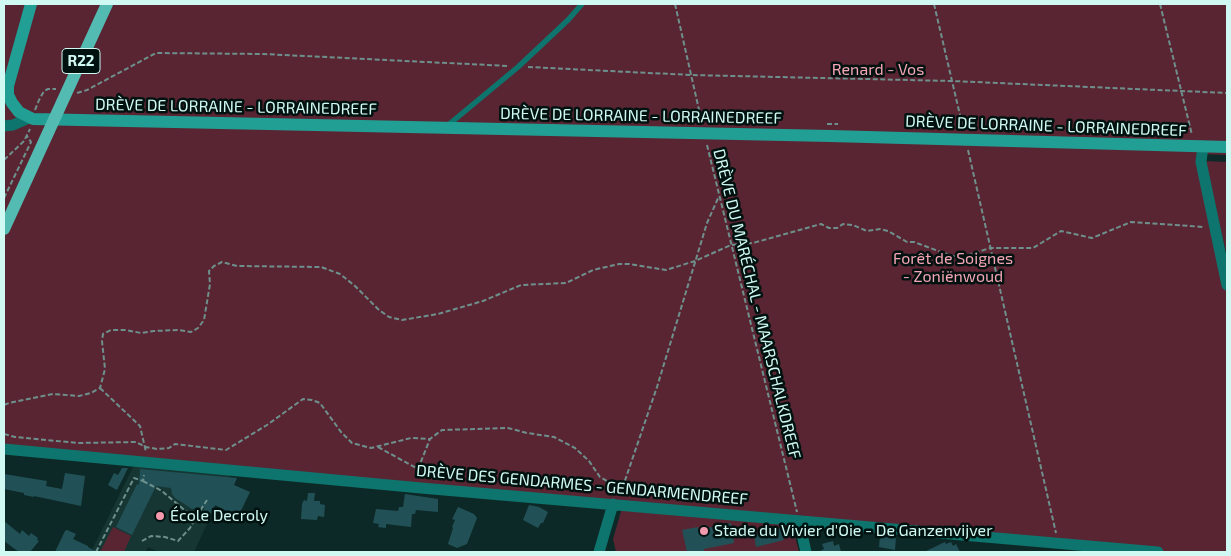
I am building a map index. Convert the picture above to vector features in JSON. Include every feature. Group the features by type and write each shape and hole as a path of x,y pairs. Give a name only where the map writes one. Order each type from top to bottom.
{"main road":[{"path":"31,4 8,86 8,95 12,104 19,112 31,118"},
{"name":"R22","path":"4,230 107,4"},
{"name":"DRÈVE DE LORRAINE - LORRAINEDREEF","path":"31,118 1227,147"}],"street":[{"path":"4,126 13,125 31,118"},
{"path":"1198,146 1227,284"},
{"name":"DRÈVE DES GENDARMES - GENDARMENDREEF","path":"4,449 421,488 617,501 1060,548 1158,552"},
{"path":"599,552 617,501"},
{"path":"799,521 806,552"}],"lane":[{"path":"445,128 518,66 568,20 582,4"},
{"path":"4,82 17,55"}],"path":[{"name":"DRÈVE DU MARÉCHAL - MAARSCHALKDREEF","path":"675,4 730,246 799,521"},
{"path":"934,4 1060,548"},
{"path":"1160,4 1180,92 1198,146"},
{"path":"87,90 156,53 264,54 691,75 952,81 1227,93"},
{"path":"4,160 27,136 31,118 44,91 57,88"},
{"path":"4,198 31,142 27,136"},
{"path":"617,501 657,387 707,223 719,196"},
{"path":"4,405 53,394 79,396 100,388 105,369 103,334 111,330 141,333 154,331 191,332 198,328 204,320 209,290 209,272 214,266 222,262 237,266 321,267 340,274 355,286 378,310 389,317 402,320 438,314 483,301 521,285 566,283 594,270 619,264 666,270 695,262 730,246 753,243 821,224 829,228 836,228 843,224 853,225 867,231 888,230 907,242 914,242 952,256 965,256 990,248 1033,248 1061,231 1092,238 1131,222 1214,227"},
{"path":"100,388 140,426 146,451"},
{"path":"4,434 15,437 78,443 136,442 146,447 157,449 168,448 175,444 226,450 267,425 304,399 320,402 341,432 352,443 371,448 411,438 430,439"},
{"path":"421,488 418,469 430,439 442,430 508,428 554,437 575,448 589,461 600,477 614,485 617,501"},
{"path":"378,447 418,469"},
{"path":"143,481 144,475"},
{"path":"96,552 134,478 162,490 195,519"},
{"path":"142,541 151,536 165,537 178,541 190,528 207,500"}],"shaded area":[{"name":"École Decroly","path":"134,465 231,473 194,552 159,552 148,547 145,552 91,552"}],"green space":[{"name":"Forêt de Soignes - Zoniënwoud","path":"4,4 1227,4 1227,155 1199,154 1227,287 1227,552 1165,552 4,447"},
{"path":"1204,161 1227,162 1227,256"},
{"name":"Stade du Vivier d'Oie - De Ganzenvijver","path":"622,508 792,524 799,552 616,552 613,539"},
{"path":"113,527 131,536 124,552 100,552"}],"building":[{"path":"122,468 128,468 117,490 108,485 114,473 118,475"},
{"path":"140,469 237,478 234,485 250,492 238,517 215,505 207,521 200,516 205,507 192,509 175,498 171,488 156,486 132,535 116,527 137,484 139,485"},
{"path":"65,473 85,476 81,506 24,495 24,493 4,489 4,474 47,481 46,486 62,489"},
{"path":"308,493 315,493 314,501 320,501 320,504 325,505 324,517 318,516 317,520 301,519 302,504 304,500 307,501"},
{"path":"405,494 438,499 438,512 416,510 415,514 412,514 411,527 386,524 386,528 378,527 379,524 373,523 376,509 398,511 399,507 403,507"},
{"path":"529,505 539,507 548,512 543,523 538,528 523,520"},
{"path":"458,507 474,514 477,518 467,544 457,548 448,544 455,520 452,519"},
{"path":"4,521 20,534 22,530 29,536 31,533 38,538 37,540 39,541 30,552 19,552 4,541"},
{"path":"731,523 734,543 704,549 704,552 687,552 682,530 698,527 698,530"},
{"path":"781,528 784,540 756,547 754,535"},
{"path":"67,530 76,534 73,539 97,552 55,552"},
{"path":"880,535 896,537 895,550 879,547"},
{"path":"833,541 834,546 839,544 841,552 818,552 824,549 822,544"},
{"path":"945,542 946,544 951,542 953,546 956,544 960,552 924,552"}],"place":[{"name":"École Decroly","path":"160,516"},
{"name":"Stade du Vivier d'Oie - De Ganzenvijver","path":"704,531"}],"park label":[{"name":"Renard - Vos","path":"878,70"}]}
